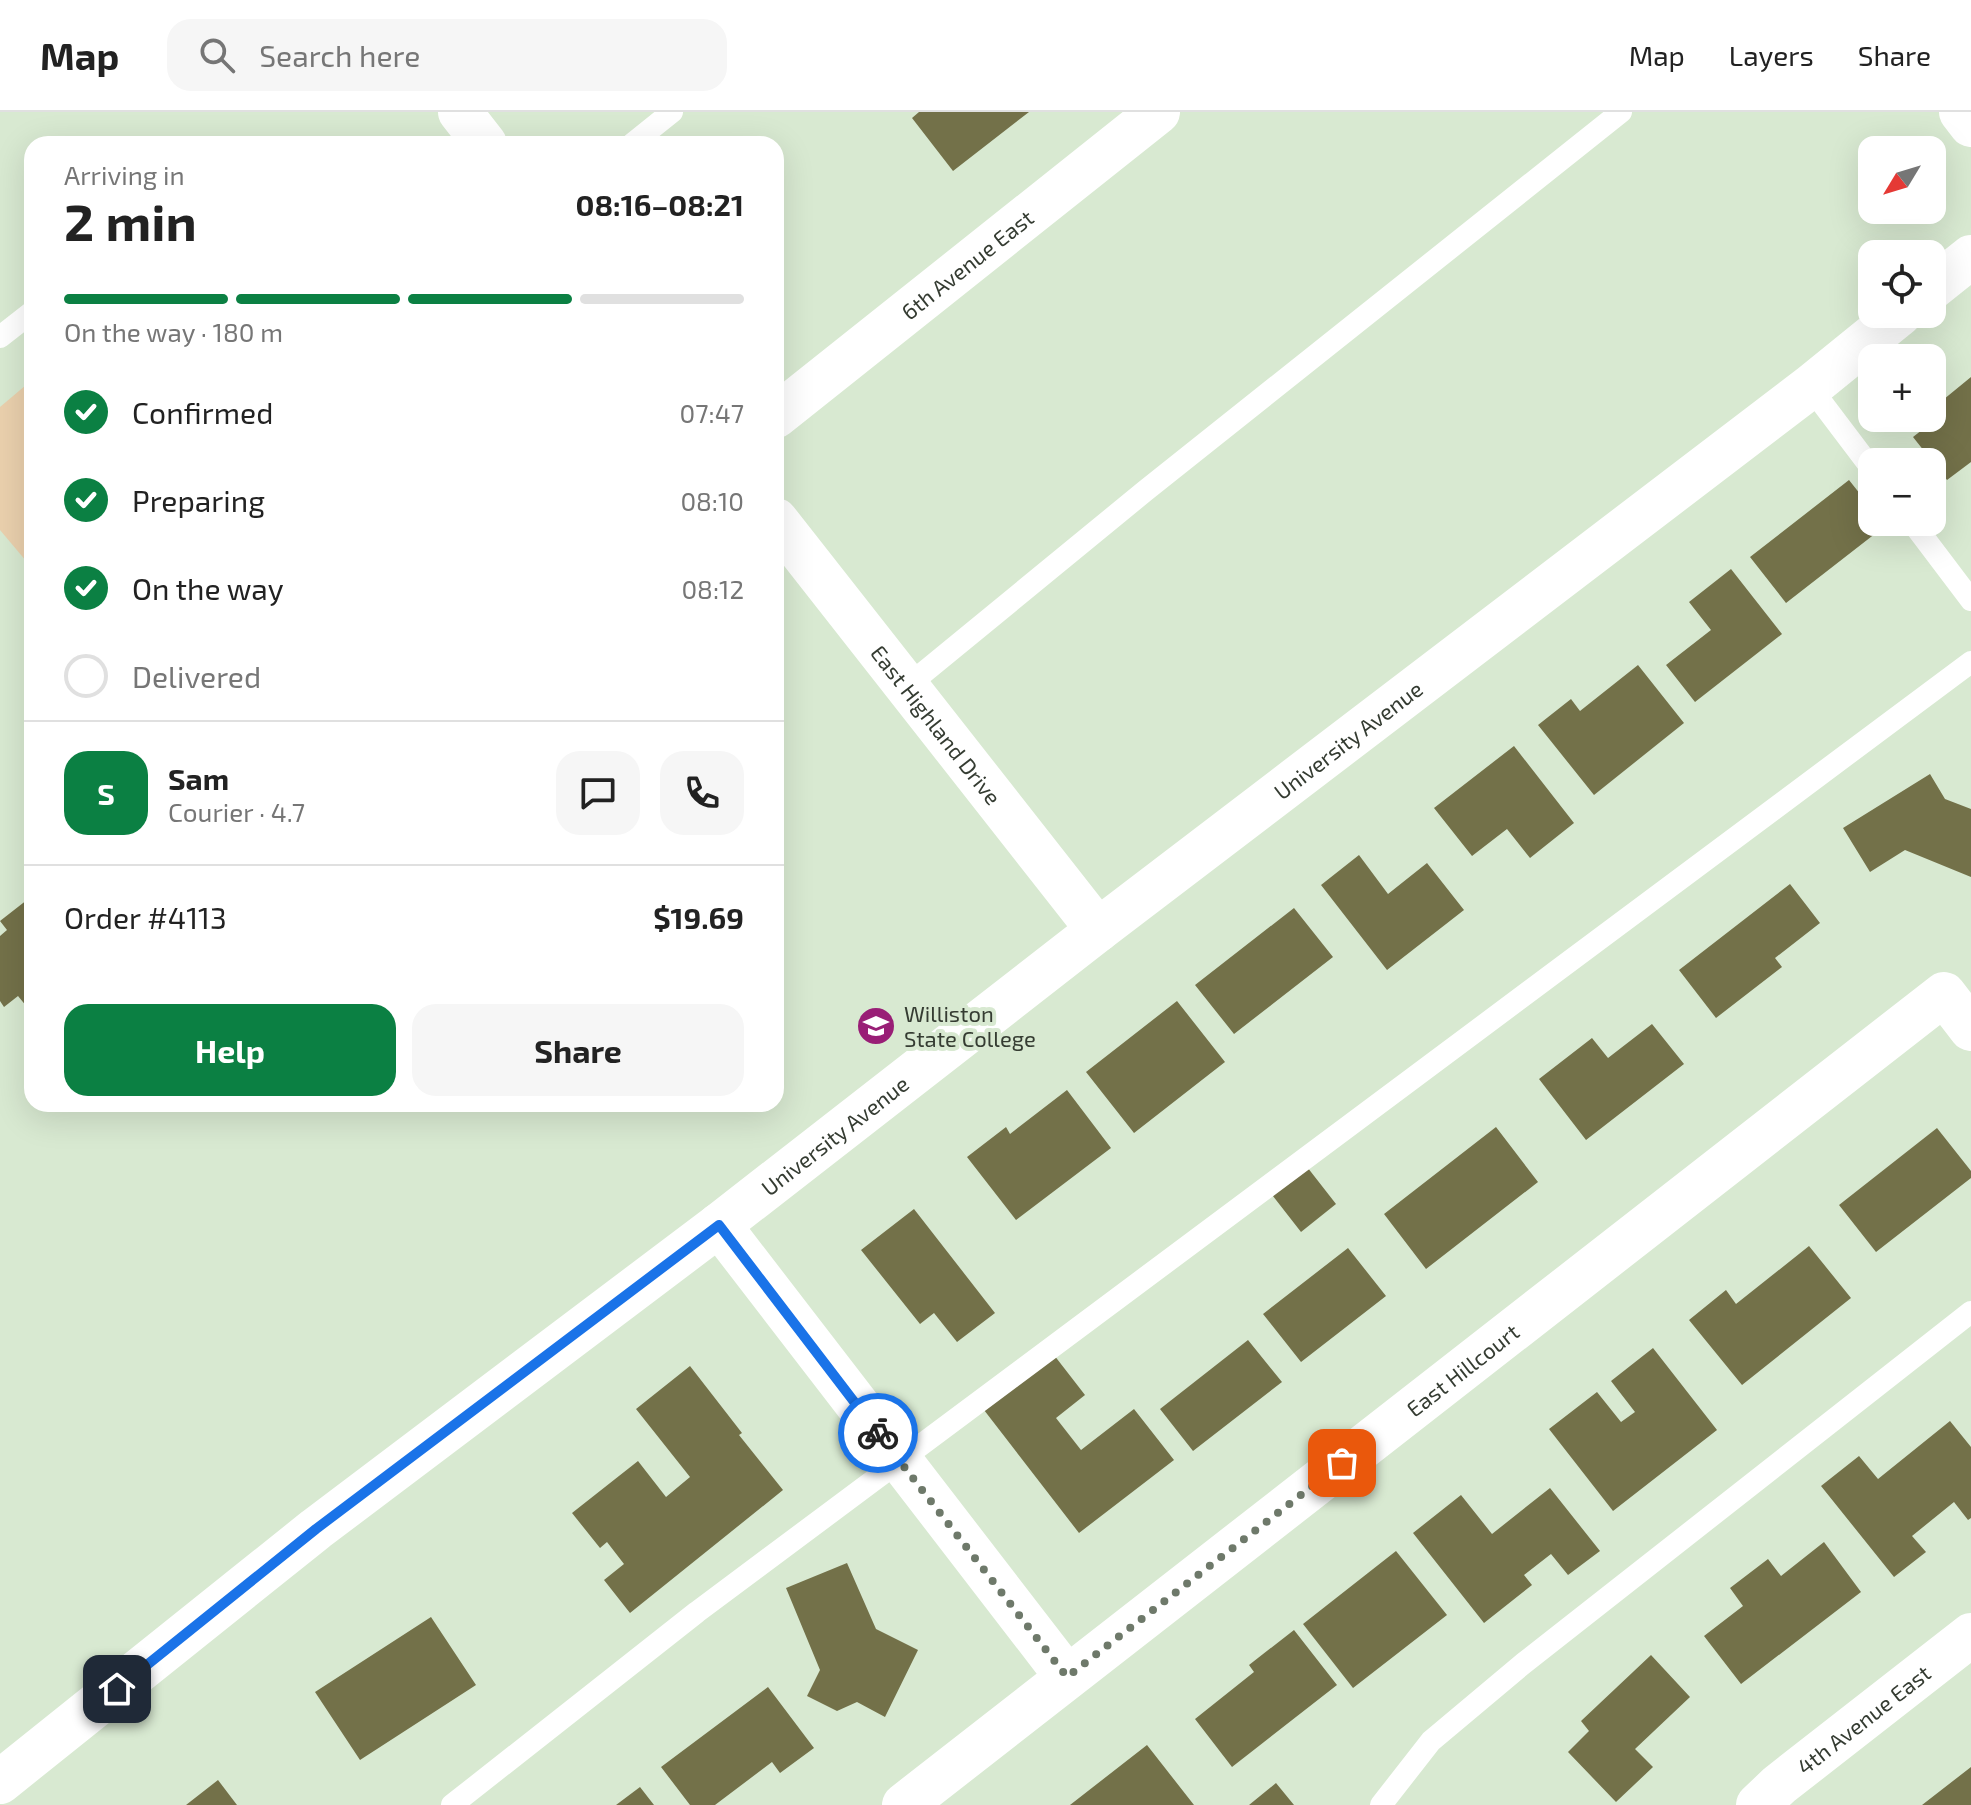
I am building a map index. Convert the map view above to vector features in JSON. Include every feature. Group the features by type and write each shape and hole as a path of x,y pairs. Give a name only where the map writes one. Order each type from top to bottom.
{"street":[{"path":"460,112 479,136"},
{"name":"6th Avenue East","path":"784,410 1158,112"},
{"path":"1961,112 1971,125"},
{"path":"1946,277 1971,257"},
{"name":"University Avenue","path":"0,1782 316,1529 719,1225 1883,328"},
{"name":"East Highland Drive","path":"784,530 1098,930"},
{"name":"East Hillcourt","path":"904,1805 1944,994 1971,1029"},
{"path":"719,1225 1067,1677"},
{"name":"4th Avenue East","path":"1758,1805 1779,1785 1971,1635"}],"lane":[{"path":"642,136 672,112"},
{"path":"906,687 1145,491 1621,112"},
{"path":"0,337 24,318"},
{"path":"1810,387 1858,450"},
{"path":"1923,536 1971,600"},
{"path":"452,1805 697,1612 1971,662"},
{"path":"1381,1805 1431,1741 1524,1663 1971,1312"}],"shaded area":[{"path":"24,387 24,558 0,530 0,407"}],"building":[{"path":"919,112 1029,112 953,171 912,118"},
{"path":"1971,377 1971,462 1947,480 1946,448 1922,448 1913,437 1919,432 1946,432 1946,397"},
{"path":"1849,480 1858,491 1858,536 1872,536 1786,603 1750,557"},
{"path":"1731,569 1782,634 1695,702 1666,665 1711,630 1689,602"},
{"path":"1638,665 1684,723 1594,795 1538,725 1571,699 1580,711"},
{"path":"1514,746 1574,823 1530,858 1507,829 1472,856 1434,808"},
{"path":"1930,774 1945,799 1971,809 1971,877 1905,850 1870,872 1843,828"},
{"path":"1359,855 1388,894 1427,863 1464,910 1387,970 1321,885"},
{"path":"1790,884 1820,923 1775,958 1782,967 1716,1018 1679,970"},
{"path":"24,902 24,1003 18,996 4,1007 0,1001 0,936 7,930 0,921"},
{"path":"1294,908 1333,957 1234,1034 1195,985"},
{"path":"1177,1001 1225,1062 1134,1133 1086,1072"},
{"path":"1652,1024 1684,1064 1586,1140 1539,1079 1592,1038 1608,1058"},
{"path":"1067,1090 1111,1148 1016,1220 967,1157 1006,1127 1010,1134"},
{"path":"1496,1127 1538,1182 1426,1269 1384,1214"},
{"path":"1937,1128 1971,1171 1971,1178 1876,1252 1839,1205"},
{"path":"1304,1163 1336,1204 1301,1232 1269,1191"},
{"path":"914,1209 995,1313 957,1342 934,1313 920,1324 861,1250"},
{"path":"1809,1246 1851,1298 1742,1385 1689,1320 1726,1290 1736,1304"},
{"path":"1348,1248 1386,1296 1301,1362 1263,1314"},
{"path":"1248,1340 1282,1382 1193,1451 1160,1409"},
{"path":"1653,1348 1717,1430 1613,1511 1549,1429 1597,1392 1621,1422 1635,1412 1611,1381"},
{"path":"1054,1355 1085,1395 1056,1418 1081,1450 1134,1409 1174,1460 1079,1533 984,1410"},
{"path":"690,1366 783,1490 630,1613 604,1580 624,1564 607,1542 600,1548 572,1513 638,1461 666,1497 690,1477 636,1409"},
{"path":"1950,1421 1971,1447 1971,1518 1968,1520 1954,1502 1912,1536 1926,1552 1894,1577 1821,1486 1859,1456 1878,1479"},
{"path":"1550,1488 1600,1551 1568,1575 1551,1554 1524,1575 1532,1585 1484,1623 1413,1533 1461,1495 1492,1534"},
{"path":"1824,1542 1861,1592 1741,1684 1704,1636 1743,1606 1730,1588 1768,1559 1781,1576"},
{"path":"1396,1551 1447,1615 1353,1688 1303,1624"},
{"path":"847,1563 876,1629 918,1650 885,1717 857,1702 837,1711 807,1696 820,1670 786,1588"},
{"path":"431,1617 476,1685 360,1760 315,1692"},
{"path":"1294,1630 1337,1685 1232,1767 1195,1719 1254,1672 1249,1665"},
{"path":"1651,1655 1690,1697 1635,1749 1653,1767 1616,1802 1568,1752 1589,1731 1581,1721"},
{"path":"768,1687 814,1748 780,1773 772,1762 715,1805 690,1805 661,1767"},
{"path":"1147,1745 1194,1805 1070,1805"},
{"path":"1971,1767 1971,1805 1922,1805"},
{"path":"218,1780 237,1805 186,1805"},
{"path":"1276,1783 1294,1805 1249,1805"},
{"path":"640,1787 654,1805 616,1805"}],"way so far":[{"path":"878,1433 1067,1677 1342,1463"}],"place":[{"name":"Williston State College","path":"876,1026"}],"route":[{"path":"117,1689 316,1529 719,1225 878,1433"}]}
